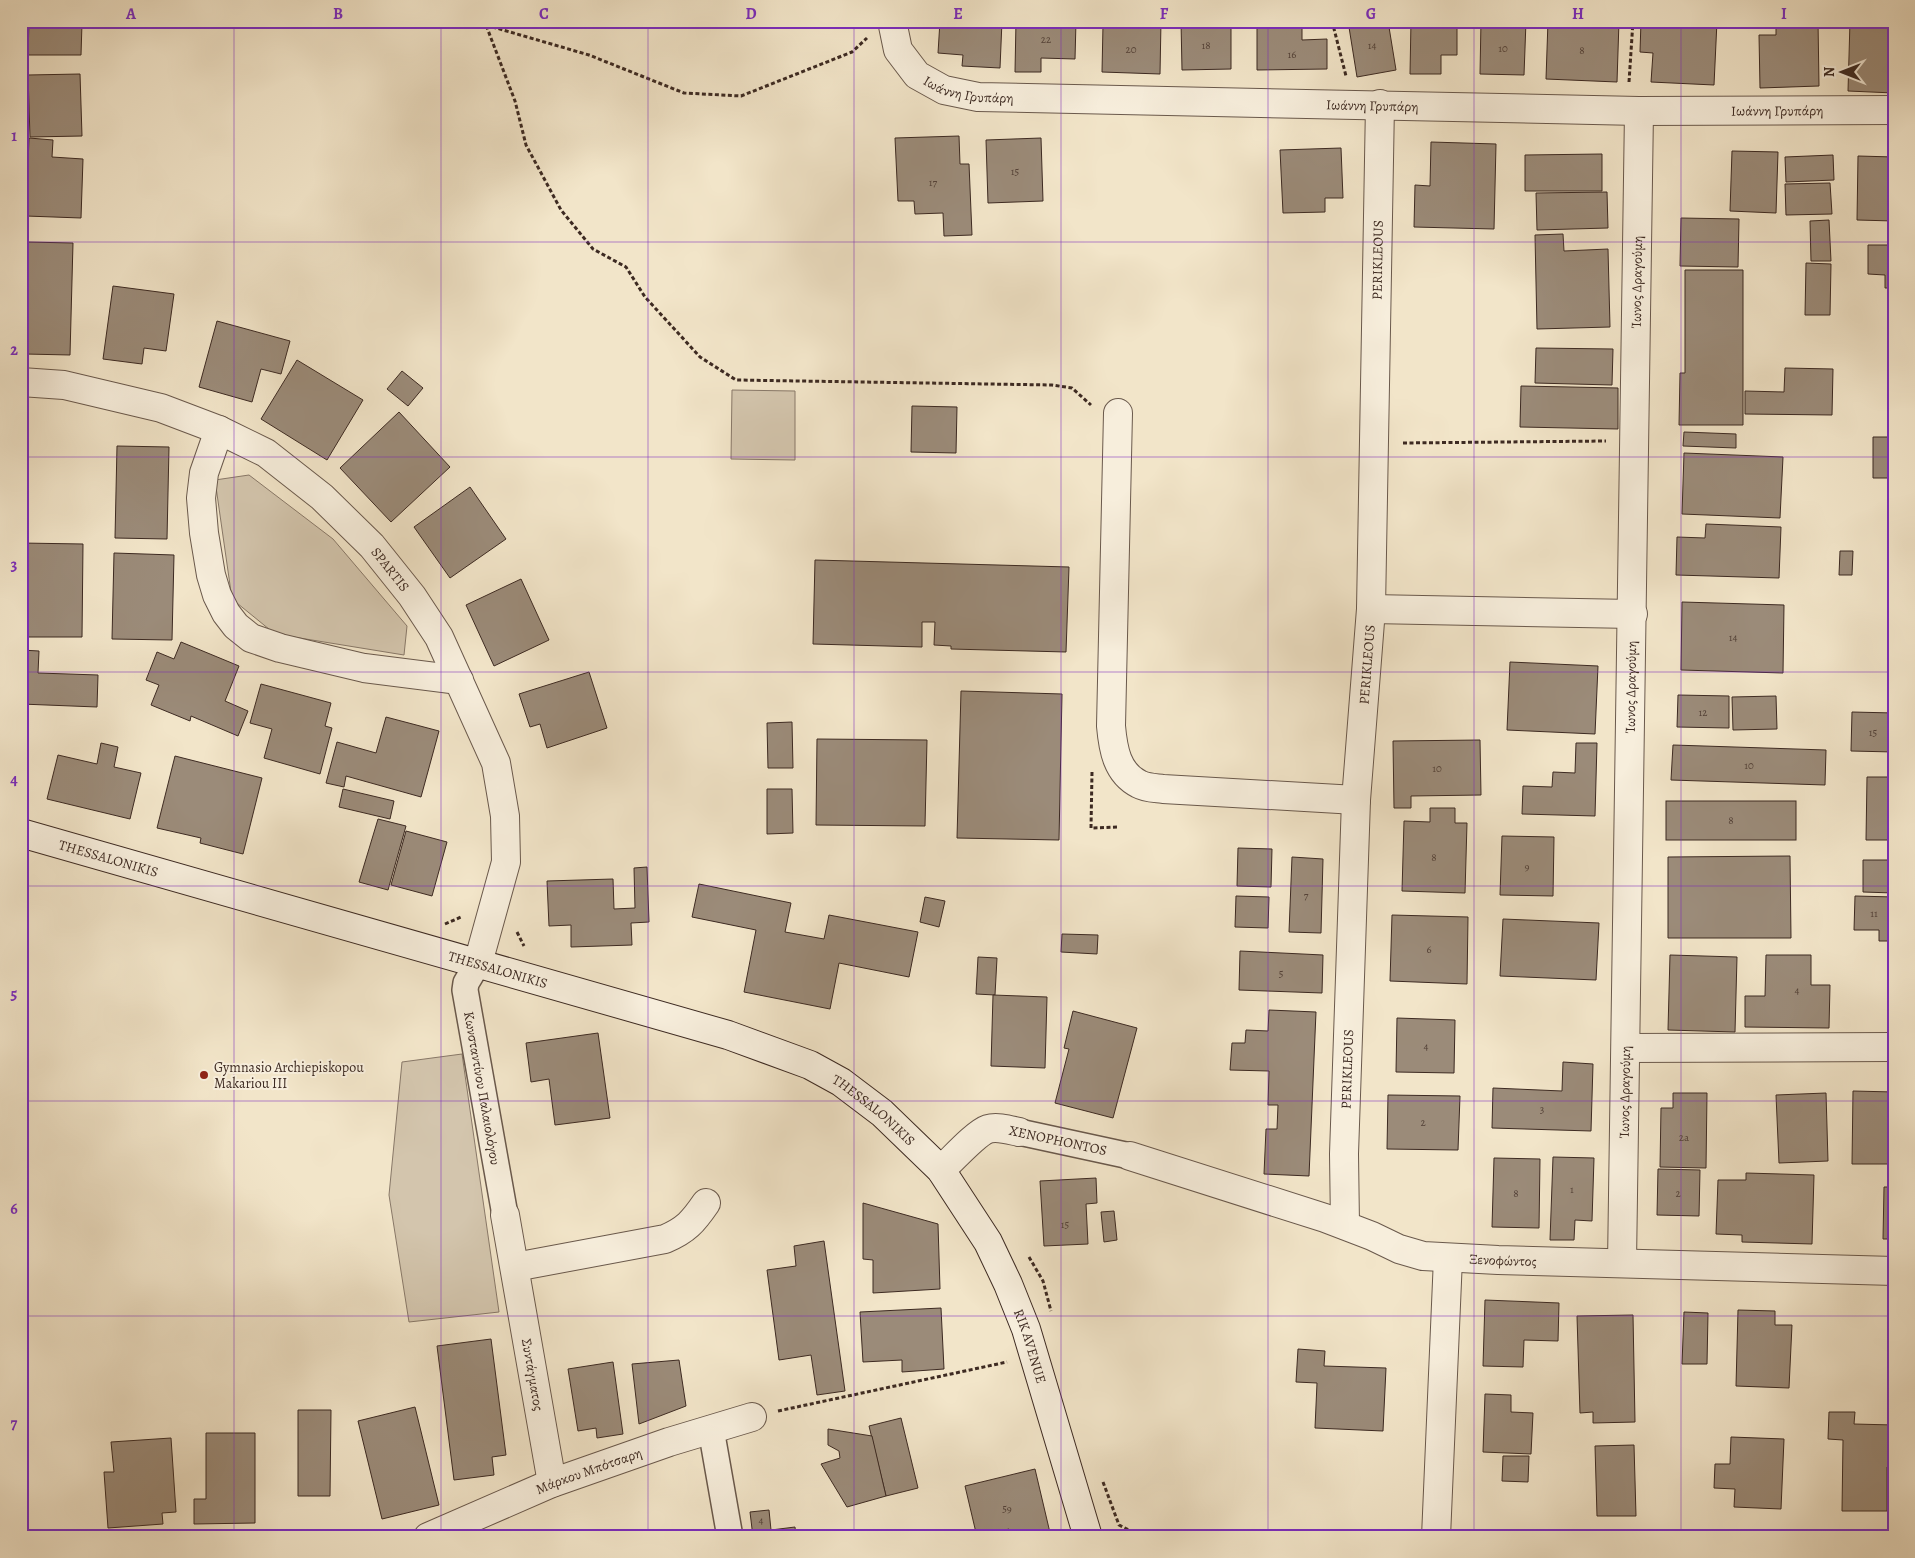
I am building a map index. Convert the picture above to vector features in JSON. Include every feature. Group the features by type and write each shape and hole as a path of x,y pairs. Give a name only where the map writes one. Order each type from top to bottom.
{"street":[{"name":"Ιωάννη Γρυπάρη","path":"882,27 917,75 944,90 978,97 1633,110 1894,110"},
{"name":"PERIKLEOUS","path":"1345,1225 1344,1154 1356,800 1371,609 1380,104"},
{"name":"Ίωνος Δραγούμη","path":"1622,1263 1633,614 1633,110"},
{"name":"SPARTIS","path":"21,382 64,385 161,408 219,430 266,452 322,497 372,546 412,596 440,637 496,764 505,816 506,862 478,963"},
{"path":"1118,413 1110,726 1112,745 1118,762 1128,776 1140,785 1163,789 1356,800"},
{"path":"219,430 204,473 202,498 204,533 216,595 236,626 251,638 280,648 364,668 459,680"},
{"path":"1371,609 1633,614"},
{"name":"THESSALONIKIS","path":"21,833 728,1035 810,1065 841,1082 882,1113 941,1170"},
{"name":"Κωνσταντίνου Παλαιολόγου","path":"478,963 466,983 465,990 505,1215"},
{"path":"1626,1048 1894,1048"},
{"name":"XENOPHONTOS","path":"941,1170 988,1129 997,1128 1130,1156"},
{"name":"Ξενοφώντος","path":"1130,1156 1345,1225 1399,1249 1423,1256 1894,1270"},
{"name":"RIK AVENUE","path":"941,1170 988,1242 1008,1284 1034,1356 1088,1537"},
{"path":"515,1267 665,1239 682,1232 695,1220 706,1203"},
{"name":"Συντάγματος","path":"505,1215 552,1483"},
{"path":"1436,1537 1448,1258"},
{"name":"Μάρκου Μπότσαρη","path":"428,1537 552,1483 669,1442 752,1417"},
{"path":"711,1430 730,1537"}],"path":[{"path":"482,21 486,25 515,101 526,145 561,210 593,249 626,268 645,297 700,357 736,380 1052,385 1072,388 1092,406"},
{"path":"1332,21 1353,104"},
{"path":"1632,21 1633,110"},
{"path":"486,25 589,55 684,92 741,96 852,52 882,27"},
{"path":"1374,443 1634,441"},
{"path":"1092,768 1091,828 1117,827"},
{"path":"517,932 525,949"},
{"path":"1028,1257 1043,1281 1053,1317"},
{"path":"752,1417 1034,1356"},
{"path":"1103,1480 1120,1525 1142,1537"}],"shaded area":[{"path":"732,390 795,391 795,460 731,459"},
{"path":"249,475 333,539 407,626 404,655 275,634 232,599 215,480"},
{"path":"462,1054 499,1312 409,1322 389,1195 402,1062"}],"building":[{"path":"29,21 102,21 102,23 82,23 81,55 28,55"},
{"path":"940,21 1002,21 1000,68 962,66 963,55 938,53"},
{"path":"1016,21 1076,21 1075,59 1041,58 1041,72 1015,72"},
{"path":"1113,21 1161,21 1160,74 1102,72 1103,25 1113,25"},
{"path":"1181,21 1231,21 1231,69 1182,70"},
{"path":"1257,21 1302,21 1302,40 1327,39 1327,69 1257,70"},
{"path":"1348,21 1388,21 1396,70 1357,77"},
{"path":"1411,21 1457,21 1457,55 1441,55 1441,74 1410,74"},
{"path":"1481,21 1526,21 1524,75 1480,74"},
{"path":"1548,21 1619,21 1617,82 1546,79"},
{"path":"1641,21 1717,21 1714,85 1651,82 1653,53 1640,52"},
{"path":"1776,21 1818,21 1819,86 1760,88 1759,35 1776,35"},
{"path":"1850,21 1894,23 1894,93 1848,91"},
{"path":"80,74 82,136 30,137 28,75"},
{"path":"959,136 960,164 969,164 972,235 944,236 943,213 915,214 914,201 898,201 895,138"},
{"path":"29,138 53,140 52,157 83,159 81,218 26,216"},
{"path":"1041,138 1043,201 988,203 986,140"},
{"path":"1431,142 1496,144 1494,229 1414,227 1415,185 1430,186"},
{"path":"1341,148 1343,198 1325,198 1325,212 1283,213 1280,150"},
{"path":"1732,151 1778,152 1776,213 1730,211"},
{"path":"1602,154 1602,191 1525,191 1525,155"},
{"path":"1833,155 1834,180 1786,182 1785,157"},
{"path":"1858,156 1894,157 1894,221 1857,220"},
{"path":"1830,183 1832,214 1786,215 1785,184"},
{"path":"1607,192 1608,228 1537,230 1536,193"},
{"path":"1681,218 1739,219 1738,267 1680,266"},
{"path":"1829,220 1831,261 1811,261 1810,221"},
{"path":"1563,234 1564,251 1608,249 1610,327 1537,329 1535,235"},
{"path":"27,242 73,243 70,355 25,354"},
{"path":"1868,245 1894,245 1894,288 1885,288 1885,275 1868,274"},
{"path":"1806,263 1831,264 1830,315 1805,315"},
{"path":"1685,270 1743,270 1743,425 1679,425 1680,373 1685,373"},
{"path":"113,286 174,294 166,351 144,348 142,364 103,359"},
{"path":"217,321 290,341 281,374 261,369 252,402 199,387"},
{"path":"1536,348 1613,349 1612,385 1535,383"},
{"path":"297,360 363,400 327,460 261,419"},
{"path":"1785,368 1833,369 1832,415 1745,414 1745,391 1784,392"},
{"path":"402,371 423,388 408,406 387,389"},
{"path":"1521,386 1618,388 1618,429 1520,427"},
{"path":"912,406 957,407 956,453 911,452"},
{"path":"399,412 450,467 391,522 340,468"},
{"path":"1684,432 1736,434 1736,448 1683,446"},
{"path":"1873,437 1894,437 1894,519 1888,519 1888,478 1873,478"},
{"path":"117,446 169,447 167,539 115,538"},
{"path":"1684,453 1783,457 1780,518 1682,514"},
{"path":"470,487 506,539 450,578 414,527"},
{"path":"1706,524 1781,527 1779,578 1676,575 1677,537 1705,538"},
{"path":"21,543 83,544 82,637 21,637"},
{"path":"1840,551 1853,551 1852,575 1839,575"},
{"path":"114,553 174,555 172,640 112,639"},
{"path":"815,560 1069,567 1066,652 951,649 951,646 934,645 935,622 922,622 922,647 813,644"},
{"path":"521,579 549,640 494,666 466,605"},
{"path":"1682,602 1784,605 1783,673 1681,670"},
{"path":"181,642 239,666 225,701 248,711 238,736 191,716 190,721 151,705 159,685 146,680 157,652 174,659"},
{"path":"21,650 39,651 38,673 98,675 97,707 21,704"},
{"path":"1510,662 1598,666 1595,734 1507,730"},
{"path":"589,672 607,728 547,748 540,724 530,727 519,694"},
{"path":"261,684 331,703 325,726 332,728 320,774 264,758 272,729 250,723"},
{"path":"961,691 1062,694 1059,840 957,838"},
{"path":"1678,695 1729,696 1729,728 1677,727"},
{"path":"1776,696 1777,729 1733,730 1732,697"},
{"path":"1852,712 1894,713 1894,752 1851,751"},
{"path":"386,717 439,731 421,797 346,776 344,787 326,783 337,742 376,753"},
{"path":"792,722 793,768 768,768 767,723"},
{"path":"817,739 927,740 925,826 816,825"},
{"path":"1480,740 1481,795 1411,796 1411,808 1394,808 1393,741"},
{"path":"101,743 118,747 114,767 141,773 130,819 47,799 58,755 97,764"},
{"path":"1576,743 1597,743 1595,816 1522,814 1523,786 1552,787 1553,772 1575,773"},
{"path":"1673,745 1826,750 1825,785 1671,780"},
{"path":"175,756 262,778 243,854 200,843 201,838 157,828"},
{"path":"1867,777 1894,777 1894,840 1866,840"},
{"path":"343,789 394,801 390,819 339,807"},
{"path":"767,789 792,789 793,833 767,834"},
{"path":"1666,801 1796,801 1796,840 1666,840"},
{"path":"1430,808 1455,808 1455,823 1467,823 1465,893 1402,891 1404,821 1430,822"},
{"path":"378,819 406,826 388,890 359,882"},
{"path":"406,831 447,842 432,896 391,885"},
{"path":"1502,836 1554,837 1553,896 1500,895"},
{"path":"1238,848 1272,849 1271,887 1237,886"},
{"path":"1790,856 1791,938 1668,938 1668,857"},
{"path":"1292,857 1323,859 1321,933 1289,932"},
{"path":"1863,860 1894,860 1894,893 1863,892"},
{"path":"647,867 649,922 631,923 632,945 571,947 571,925 549,926 547,881 613,879 614,909 635,908 634,868"},
{"path":"699,884 791,903 785,932 824,939 829,915 918,932 909,977 839,963 830,1009 744,992 756,930 692,917"},
{"path":"1236,896 1269,897 1268,928 1235,927"},
{"path":"1855,896 1894,897 1894,941 1879,941 1879,930 1854,930"},
{"path":"925,897 945,901 939,927 920,922"},
{"path":"1392,915 1468,917 1467,984 1390,981"},
{"path":"1503,919 1599,923 1596,980 1500,976"},
{"path":"1062,934 1098,935 1097,954 1061,952"},
{"path":"1240,951 1323,955 1322,993 1239,990"},
{"path":"1670,955 1737,957 1735,1032 1668,1030"},
{"path":"1766,955 1811,955 1811,985 1830,985 1829,1028 1745,1027 1745,996 1765,996"},
{"path":"978,957 997,958 995,995 976,994"},
{"path":"993,995 1047,997 1045,1068 991,1066"},
{"path":"1269,1010 1316,1012 1309,1176 1264,1174 1266,1129 1277,1129 1278,1105 1268,1105 1269,1071 1230,1070 1232,1043 1245,1043 1246,1030 1268,1031"},
{"path":"1073,1011 1137,1028 1113,1118 1055,1103 1069,1049 1064,1048"},
{"path":"1397,1018 1455,1020 1454,1073 1396,1072"},
{"path":"598,1033 610,1118 555,1125 549,1079 531,1082 526,1043"},
{"path":"1563,1062 1593,1064 1591,1131 1492,1128 1493,1088 1562,1091"},
{"path":"1853,1091 1894,1092 1894,1164 1852,1164"},
{"path":"1673,1093 1707,1093 1706,1168 1660,1167 1661,1108 1673,1108"},
{"path":"1826,1093 1828,1161 1779,1163 1776,1095"},
{"path":"1388,1095 1460,1096 1458,1150 1387,1149"},
{"path":"1553,1157 1594,1158 1592,1221 1575,1220 1574,1240 1550,1240"},
{"path":"1494,1158 1540,1159 1539,1228 1492,1227"},
{"path":"1658,1169 1700,1170 1699,1216 1657,1215"},
{"path":"1746,1173 1814,1175 1812,1244 1742,1242 1742,1235 1716,1234 1718,1180 1746,1180"},
{"path":"1096,1178 1097,1203 1086,1204 1088,1244 1044,1246 1040,1181"},
{"path":"1884,1187 1894,1187 1894,1239 1883,1239"},
{"path":"863,1203 938,1224 940,1289 873,1293 873,1260 863,1259"},
{"path":"1114,1211 1117,1240 1104,1242 1101,1212"},
{"path":"824,1241 845,1391 817,1395 811,1355 779,1360 767,1270 796,1266 794,1246"},
{"path":"1485,1300 1559,1303 1558,1341 1524,1340 1523,1367 1483,1366"},
{"path":"941,1308 944,1369 902,1372 902,1360 863,1362 860,1312"},
{"path":"1738,1310 1775,1311 1775,1325 1792,1325 1789,1388 1736,1386"},
{"path":"1684,1312 1708,1313 1707,1364 1682,1364"},
{"path":"1633,1315 1635,1422 1593,1423 1593,1412 1580,1413 1577,1316"},
{"path":"491,1339 506,1455 492,1457 494,1475 454,1480 437,1346"},
{"path":"1298,1349 1325,1351 1324,1366 1386,1368 1383,1431 1315,1428 1317,1383 1296,1382"},
{"path":"679,1360 686,1406 639,1424 632,1364"},
{"path":"613,1362 623,1434 597,1438 596,1428 578,1431 568,1369"},
{"path":"1485,1394 1511,1395 1511,1412 1533,1413 1531,1454 1483,1452"},
{"path":"415,1407 439,1505 382,1519 358,1421"},
{"path":"298,1410 331,1410 330,1496 298,1496"},
{"path":"1829,1412 1855,1412 1854,1424 1894,1425 1894,1467 1887,1467 1887,1511 1842,1511 1843,1440 1828,1439"},
{"path":"901,1418 918,1488 886,1496 869,1426"},
{"path":"828,1429 872,1436 886,1496 847,1507 821,1464 840,1458 839,1451 828,1445"},
{"path":"206,1433 255,1433 255,1523 194,1524 194,1499 206,1499"},
{"path":"1731,1437 1784,1439 1781,1509 1734,1507 1735,1489 1714,1488 1715,1464 1730,1464"},
{"path":"171,1438 176,1512 162,1513 163,1524 108,1528 104,1472 114,1472 111,1442"},
{"path":"1634,1445 1636,1516 1597,1516 1595,1446"},
{"path":"1503,1456 1529,1456 1528,1482 1502,1481"},
{"path":"1035,1469 1051,1537 1011,1537 1009,1529 977,1537 965,1486"},
{"path":"21,1470 27,1470 26,1522 21,1522"},
{"path":"769,1510 771,1530 795,1527 796,1537 753,1537 750,1512"}],"place":[{"name":"Gymnasio Archiepiskopou Makariou III","path":"204,1075"}]}
